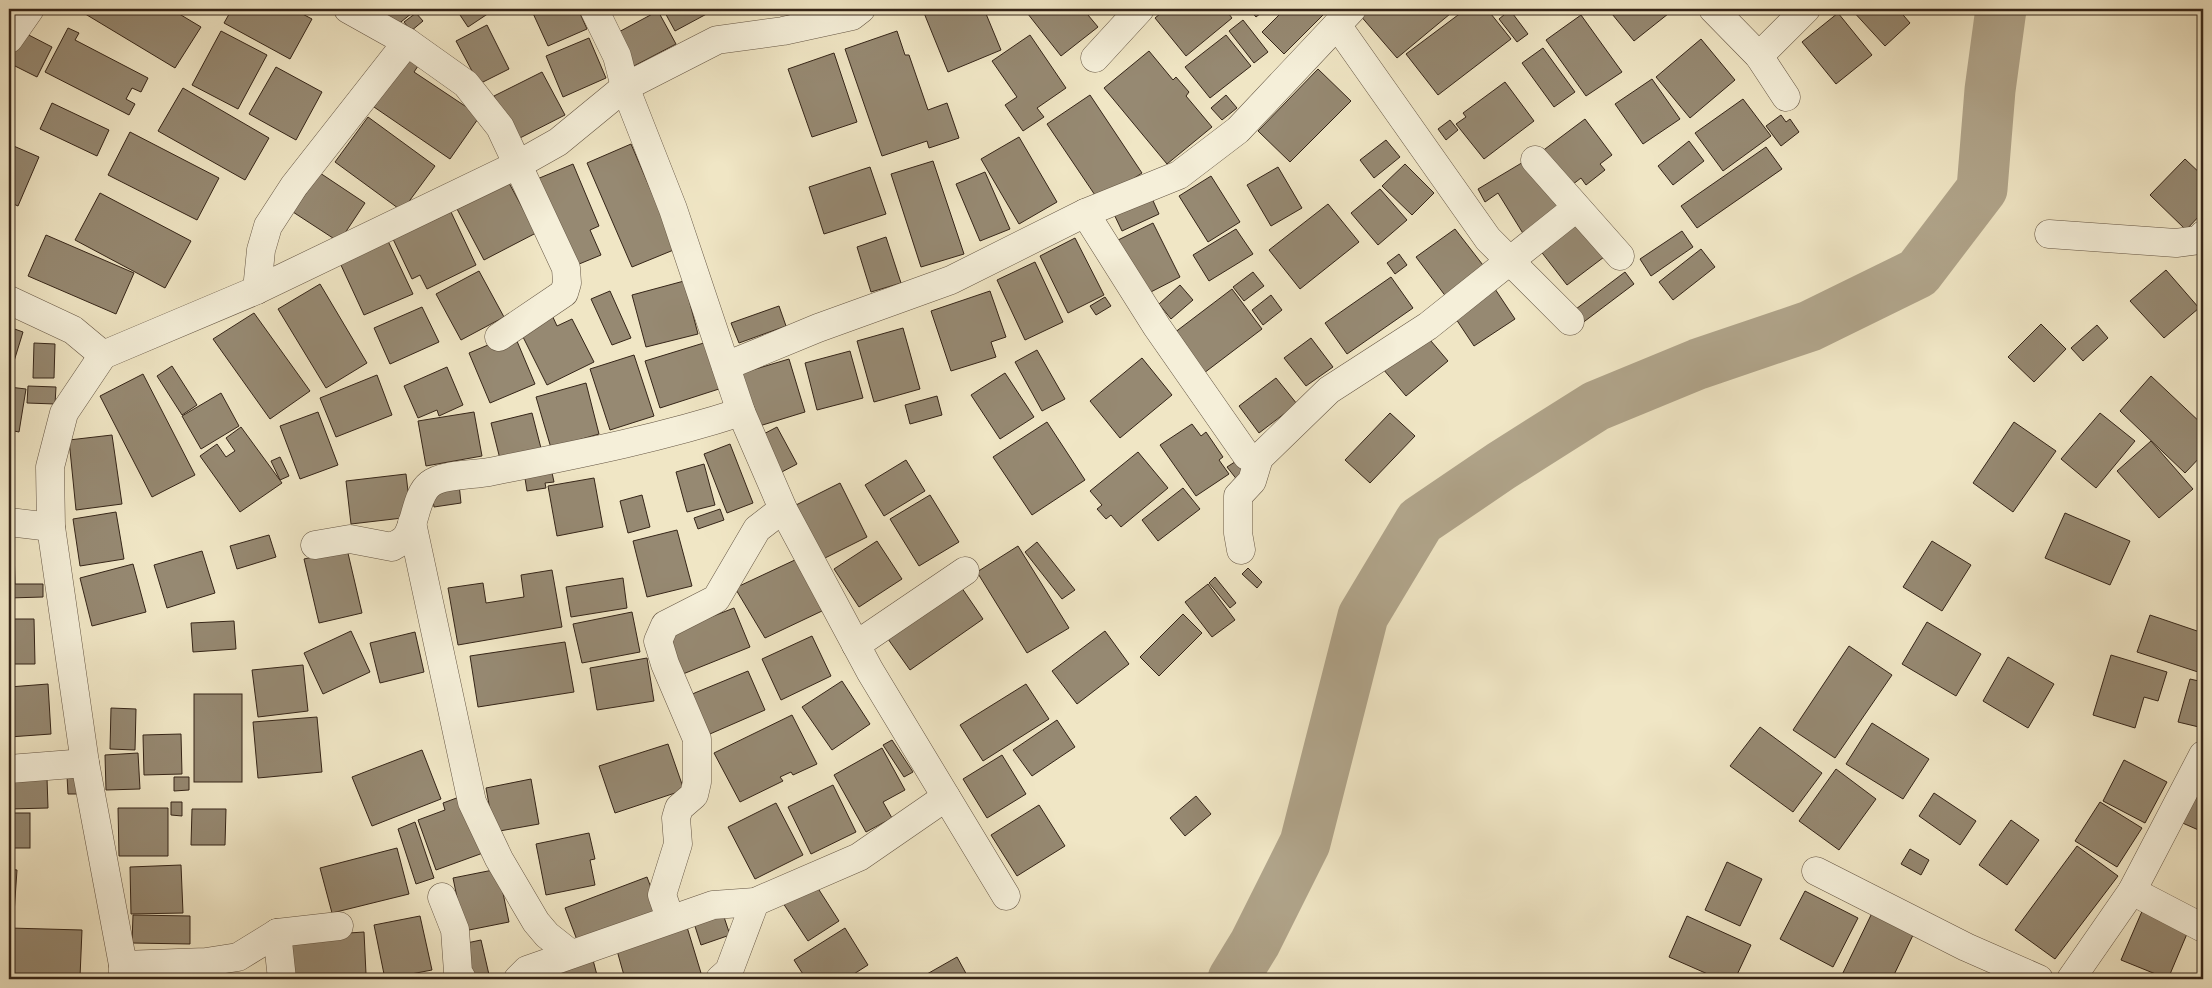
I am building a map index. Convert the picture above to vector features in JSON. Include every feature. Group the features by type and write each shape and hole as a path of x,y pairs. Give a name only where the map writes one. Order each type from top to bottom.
{"street":[{"path":"9,39 30,9"},
{"path":"348,9 406,42 466,84 500,127 519,164 566,268 567,283 564,293 499,337"},
{"path":"594,9 617,56 625,87 673,209 741,412 783,509 856,645 1006,896"},
{"path":"339,926 277,933 238,957 123,972 85,763 51,527 50,467 64,413 103,355 256,290 519,164 558,142 625,87 717,40 783,30 852,16 861,9"},
{"path":"1095,58 1140,9"},
{"path":"1714,9 1759,56 1786,97"},
{"path":"1759,56 1806,9"},
{"path":"726,366 818,328 951,280 1085,213 1180,175 1238,130 1344,17 1488,239 1570,321"},
{"path":"256,290 260,250 268,226 294,186 406,42"},
{"path":"1535,160 1620,256"},
{"path":"1241,550 1238,533 1238,496 1252,481 1260,458 1329,390 1428,326 1576,208"},
{"path":"1085,213 1157,327 1247,456 1260,458"},
{"path":"2049,234 2176,244 2199,240 2203,235"},
{"path":"9,300 73,330 103,355"},
{"path":"315,545 350,539 392,547 406,537 430,484 446,478 481,473 630,443 697,426 741,412"},
{"path":"670,918 662,895 678,844 676,818 679,808 694,794 697,782 697,740 665,664 658,641 665,625 716,599 757,529 783,509"},
{"path":"9,522 51,527"},
{"path":"412,523 472,802 499,859 536,922 546,935 571,954"},
{"path":"856,645 965,571"},
{"path":"2071,979 2132,891 2203,756"},
{"path":"9,769 85,763"},
{"path":"518,979 527,970 670,918 713,905 755,902 859,857 946,797"},
{"path":"1816,871 1966,948 2039,979"},
{"path":"2132,891 2203,928"},
{"path":"442,897 455,930 458,972 462,979"},
{"path":"720,979 729,972 755,902"},
{"path":"277,933 282,979"}],"building":[{"path":"77,9 171,9 201,27 175,68"},
{"path":"232,9 293,9 312,19 290,59 224,23"},
{"path":"374,9 417,9 391,30"},
{"path":"456,9 495,9 468,27"},
{"path":"531,9 578,9 587,29 548,46"},
{"path":"663,9 713,9 714,10 675,31"},
{"path":"785,9 820,9 789,21"},
{"path":"935,9 984,9 1001,50 948,72 924,13"},
{"path":"1024,9 1083,9 1098,27 1061,56"},
{"path":"1166,9 1225,9 1232,18 1186,56 1155,18"},
{"path":"1249,9 1266,9 1256,17"},
{"path":"1285,9 1329,9 1284,54 1262,32"},
{"path":"1365,9 1456,9 1397,58 1359,14"},
{"path":"1466,9 1487,9 1511,39 1438,95 1406,54"},
{"path":"1608,9 1672,9 1673,10 1634,41"},
{"path":"1851,9 1898,9 1910,23 1885,46"},
{"path":"1510,10 1528,34 1517,42 1499,19"},
{"path":"658,11 676,44 632,67 615,34"},
{"path":"416,13 423,21 411,31 404,22"},
{"path":"1838,13 1872,55 1836,84 1802,42"},
{"path":"1581,15 1622,72 1586,96 1546,40"},
{"path":"1243,20 1268,52 1254,63 1229,31"},
{"path":"487,25 509,69 479,84 456,41"},
{"path":"68,28 79,33 75,40 148,78 141,92 132,88 126,99 135,104 129,115 45,72"},
{"path":"21,31 52,47 37,77 9,63 9,56"},
{"path":"221,31 267,55 238,109 192,85"},
{"path":"897,31 905,55 909,55 928,110 947,103 959,138 929,148 927,141 882,156 845,49"},
{"path":"1030,35 1066,88 1037,108 1044,117 1023,131 1005,105 1017,97 992,61"},
{"path":"1226,35 1251,66 1210,98 1185,67"},
{"path":"589,38 606,78 563,97 546,56"},
{"path":"1701,39 1735,80 1690,118 1656,77"},
{"path":"1543,48 1575,92 1554,107 1522,63"},
{"path":"1149,51 1173,80 1176,77 1189,92 1186,96 1212,127 1167,164 1104,88"},
{"path":"834,53 857,122 812,137 788,69"},
{"path":"409,56 420,63 414,72 480,116 450,159 374,107"},
{"path":"276,67 322,92 296,140 249,114"},
{"path":"1318,69 1351,101 1290,162 1258,131"},
{"path":"542,72 565,115 516,140 494,96"},
{"path":"1652,79 1680,119 1643,144 1615,104"},
{"path":"1505,82 1534,121 1484,159 1456,124 1466,117 1463,113"},
{"path":"183,88 269,138 245,180 158,131"},
{"path":"1090,95 1142,173 1099,201 1047,124"},
{"path":"1226,95 1237,108 1222,120 1211,108"},
{"path":"1743,99 1771,136 1723,171 1695,133"},
{"path":"52,103 109,130 97,156 40,129"},
{"path":"1781,115 1786,122 1790,119 1799,132 1781,146 1766,126"},
{"path":"368,117 435,166 402,211 335,162"},
{"path":"1585,119 1612,155 1600,164 1605,170 1586,185 1581,178 1568,188 1541,152"},
{"path":"1450,120 1458,130 1446,140 1438,129"},
{"path":"130,132 219,178 197,220 108,175"},
{"path":"1019,137 1057,202 1019,224 981,159"},
{"path":"1386,140 1400,157 1374,178 1360,160"},
{"path":"1689,141 1704,161 1673,185 1658,166"},
{"path":"9,144 39,157 18,206 9,202"},
{"path":"631,144 676,249 632,267 587,163"},
{"path":"1766,147 1782,169 1697,228 1681,206"},
{"path":"1530,158 1564,212 1524,235 1498,193 1485,202 1478,189"},
{"path":"2185,159 2203,176 2203,212 2186,230 2150,195"},
{"path":"933,161 964,254 921,267 891,174"},
{"path":"573,164 599,226 590,230 601,255 567,269 530,182"},
{"path":"1405,164 1434,193 1412,215 1382,186"},
{"path":"870,167 886,214 824,234 809,187"},
{"path":"1278,167 1302,208 1271,226 1247,185"},
{"path":"985,172 1010,229 980,241 956,184"},
{"path":"320,173 365,203 339,242 293,212"},
{"path":"1211,176 1240,222 1208,242 1179,196"},
{"path":"509,183 536,233 484,260 457,209"},
{"path":"1380,189 1407,220 1378,245 1351,213"},
{"path":"100,193 191,241 165,288 75,240"},
{"path":"1150,194 1159,214 1122,231 1112,210"},
{"path":"1328,204 1359,242 1300,289 1269,250"},
{"path":"451,212 476,265 427,289 420,275 412,279 393,239"},
{"path":"1578,214 1608,254 1567,285 1536,245"},
{"path":"1153,223 1180,277 1143,296 1116,241"},
{"path":"1236,229 1253,254 1209,281 1193,255"},
{"path":"1455,229 1486,269 1447,298 1416,257"},
{"path":"1682,231 1693,247 1651,276 1640,259"},
{"path":"46,235 134,273 116,314 28,276"},
{"path":"886,237 901,283 871,292 857,247"},
{"path":"1075,238 1104,295 1068,313 1040,256"},
{"path":"388,241 413,294 364,315 340,263"},
{"path":"1701,249 1715,267 1673,300 1659,282"},
{"path":"1399,254 1407,265 1395,274 1387,263"},
{"path":"1035,262 1063,322 1025,340 997,280"},
{"path":"2166,270 2199,308 2164,338 2130,301"},
{"path":"479,271 504,317 461,340 436,294"},
{"path":"1253,272 1264,286 1244,301 1233,287"},
{"path":"1625,272 1634,284 1581,324 1572,312"},
{"path":"1391,277 1413,308 1347,354 1325,323"},
{"path":"684,281 698,334 646,347 632,295"},
{"path":"1491,283 1515,319 1474,346 1450,310"},
{"path":"320,284 367,363 326,388 278,309"},
{"path":"1180,285 1193,300 1171,319 1159,304"},
{"path":"1232,289 1262,329 1204,373 1174,333"},
{"path":"610,291 631,338 612,345 591,299"},
{"path":"990,291 1006,337 991,342 996,357 951,371 931,311"},
{"path":"1271,295 1282,310 1263,325 1252,310"},
{"path":"1105,297 1111,306 1096,315 1090,306"},
{"path":"779,306 786,326 739,343 731,323"},
{"path":"422,307 439,342 390,364 374,328"},
{"path":"254,313 310,391 270,419 213,339"},
{"path":"551,313 557,326 572,319 594,362 547,385 519,329"},
{"path":"2041,324 2066,349 2034,382 2008,357"},
{"path":"2097,325 2108,338 2083,361 2071,348"},
{"path":"9,327 23,332 11,371 9,370"},
{"path":"903,328 920,389 874,402 857,341"},
{"path":"514,334 535,384 490,403 469,353"},
{"path":"1425,334 1448,361 1406,396 1383,369"},
{"path":"1311,338 1333,367 1306,386 1284,358"},
{"path":"707,342 722,388 660,408 645,361"},
{"path":"34,343 55,344 54,378 33,378"},
{"path":"1037,350 1065,399 1042,411 1015,362"},
{"path":"850,351 863,398 817,410 805,363"},
{"path":"634,355 654,416 610,430 590,369"},
{"path":"1142,358 1172,395 1120,438 1090,401"},
{"path":"789,359 805,412 756,427 739,374"},
{"path":"172,366 197,405 182,415 157,376"},
{"path":"447,367 463,405 439,416 437,410 418,418 404,386"},
{"path":"1005,373 1034,417 1000,439 971,395"},
{"path":"143,374 195,475 152,497 100,396"},
{"path":"377,375 392,415 336,437 320,398"},
{"path":"2151,376 2203,425 2203,454 2185,473 2120,411"},
{"path":"1276,378 1297,404 1259,433 1239,406"},
{"path":"586,383 599,434 551,448 536,397"},
{"path":"28,386 56,387 55,404 27,403"},
{"path":"9,387 26,389 19,432 9,430"},
{"path":"221,393 239,426 201,449 182,416"},
{"path":"937,396 942,415 910,424 905,405"},
{"path":"318,412 338,465 300,479 280,426"},
{"path":"474,412 482,456 426,466 418,421"},
{"path":"532,413 543,456 502,467 491,423"},
{"path":"1390,413 1415,436 1370,483 1345,460"},
{"path":"2100,413 2135,441 2096,488 2061,459"},
{"path":"1047,422 1085,480 1032,515 993,457"},
{"path":"2014,422 2056,451 2013,512 1973,483"},
{"path":"1192,424 1201,436 1206,432 1223,457 1219,460 1229,474 1196,496 1160,445"},
{"path":"241,427 282,483 240,512 200,456 217,444 226,457 235,451 226,438"},
{"path":"777,427 797,464 776,475 756,438"},
{"path":"112,435 122,504 76,510 69,440"},
{"path":"2151,441 2193,489 2159,518 2117,471"},
{"path":"730,444 753,503 727,513 704,454"},
{"path":"1138,452 1168,488 1121,527 1111,515 1106,519 1097,509 1102,505 1090,491"},
{"path":"1244,456 1254,471 1238,481 1227,467"},
{"path":"280,457 289,476 280,480 271,461"},
{"path":"906,460 925,491 884,516 865,485"},
{"path":"704,464 715,505 687,512 676,472"},
{"path":"551,468 554,482 545,483 546,488 527,491 524,472"},
{"path":"406,474 411,517 351,524 346,481"},
{"path":"594,478 603,527 557,536 548,486"},
{"path":"840,483 867,537 823,559 796,505"},
{"path":"459,484 461,503 434,507 431,488"},
{"path":"1183,488 1200,509 1158,541 1142,520"},
{"path":"642,495 650,527 628,533 620,501"},
{"path":"930,495 959,542 919,566 890,519"},
{"path":"720,509 724,520 698,529 694,518"},
{"path":"116,512 124,559 80,566 73,519"},
{"path":"2065,513 2130,541 2110,585 2045,558"},
{"path":"677,530 692,586 647,597 633,541"},
{"path":"269,535 276,557 237,569 230,546"},
{"path":"877,541 902,579 859,607 834,569"},
{"path":"1932,541 1971,565 1942,611 1903,587"},
{"path":"1037,542 1075,590 1062,599 1025,552"},
{"path":"1018,546 1069,628 1027,653 977,572"},
{"path":"9,547 14,547 15,584 43,584 43,597 9,598"},
{"path":"347,549 362,613 319,623 304,559"},
{"path":"202,551 215,593 167,608 154,565"},
{"path":"797,559 822,611 765,638 735,588"},
{"path":"133,564 146,612 92,626 80,578"},
{"path":"1248,568 1262,582 1257,588 1242,574"},
{"path":"552,570 562,627 458,645 448,588 483,583 486,603 524,597 521,575"},
{"path":"1215,577 1236,603 1230,608 1209,583"},
{"path":"623,578 627,608 571,617 566,587"},
{"path":"957,581 983,619 910,670 883,632"},
{"path":"1208,584 1235,620 1212,637 1185,602"},
{"path":"734,608 750,647 678,676 662,636"},
{"path":"632,612 640,652 582,663 573,624"},
{"path":"1183,614 1202,633 1159,676 1140,657"},
{"path":"2150,615 2203,633 2203,656 2198,672 2137,652"},
{"path":"9,619 34,619 35,664 9,664"},
{"path":"234,621 236,649 193,652 191,623"},
{"path":"1927,622 1981,654 1956,696 1902,664"},
{"path":"351,631 370,672 323,694 304,653"},
{"path":"1105,631 1129,664 1077,704 1052,671"},
{"path":"415,632 424,672 380,683 370,643"},
{"path":"812,636 831,676 781,700 762,659"},
{"path":"565,642 574,692 478,707 470,656"},
{"path":"1849,646 1892,675 1835,758 1793,730"},
{"path":"2111,655 2167,672 2158,701 2144,697 2135,728 2093,715"},
{"path":"2008,657 2054,684 2028,728 1983,701"},
{"path":"647,658 654,701 597,710 590,668"},
{"path":"303,665 308,711 258,717 252,670"},
{"path":"748,671 765,710 703,737 685,697"},
{"path":"2190,679 2203,682 2203,728 2178,722"},
{"path":"842,681 870,724 832,750 802,707"},
{"path":"48,684 51,734 9,737 9,687"},
{"path":"1026,684 1049,719 983,761 960,725"},
{"path":"194,694 242,694 242,782 194,782"},
{"path":"111,708 136,709 135,750 110,749"},
{"path":"792,715 817,764 793,775 791,772 780,777 783,781 740,802 714,753"},
{"path":"317,717 322,772 258,778 253,722"},
{"path":"1057,720 1075,747 1032,776 1013,750"},
{"path":"1872,723 1929,759 1903,799 1846,764"},
{"path":"1760,727 1822,773 1793,812 1730,766"},
{"path":"181,734 182,774 144,775 143,735"},
{"path":"892,740 913,772 904,777 883,745"},
{"path":"668,744 684,790 615,813 599,766"},
{"path":"882,748 905,790 883,802 892,818 866,832 834,775"},
{"path":"422,750 441,799 372,826 352,777"},
{"path":"138,753 140,789 106,790 105,755"},
{"path":"1002,755 1026,794 987,818 963,779"},
{"path":"2124,760 2167,782 2145,823 2103,801"},
{"path":"1836,769 1876,799 1839,850 1799,821"},
{"path":"2203,770 2203,832 2178,821"},
{"path":"79,775 80,794 68,794 67,776"},
{"path":"174,777 189,777 189,790 174,791"},
{"path":"9,778 47,778 48,808 9,809"},
{"path":"531,779 539,824 494,832 486,788"},
{"path":"833,785 856,832 811,854 788,807"},
{"path":"1934,793 1976,821 1960,845 1919,816"},
{"path":"462,796 483,853 436,870 418,820 445,810 443,803"},
{"path":"1196,796 1211,814 1185,836 1170,818"},
{"path":"171,802 182,802 182,816 171,815"},
{"path":"2100,802 2142,828 2117,867 2075,841"},
{"path":"776,803 803,855 755,879 728,827"},
{"path":"1039,805 1065,846 1017,876 991,835"},
{"path":"118,808 168,808 168,856 119,856"},
{"path":"192,809 226,809 225,845 191,845"},
{"path":"9,813 30,813 30,848 9,848"},
{"path":"2011,820 2039,840 2007,885 1979,865"},
{"path":"415,822 434,878 416,884 398,829"},
{"path":"589,833 595,859 590,860 595,885 546,895 536,844"},
{"path":"2077,846 2118,876 2055,959 2015,930"},
{"path":"397,848 409,894 332,913 320,868"},
{"path":"1910,849 1929,860 1921,875 1901,864"},
{"path":"1727,862 1762,879 1740,926 1705,910"},
{"path":"181,865 183,913 131,914 130,867"},
{"path":"9,869 17,870 14,914 9,914"},
{"path":"498,869 509,922 464,931 453,878"},
{"path":"647,877 662,917 580,948 565,908"},
{"path":"812,879 839,921 808,941 781,900"},
{"path":"1805,891 1858,918 1833,967 1780,939"},
{"path":"721,908 730,935 701,945 692,917"},
{"path":"2143,909 2189,929 2168,979 2121,960"},
{"path":"1872,913 1914,933 1892,979 1840,979"},
{"path":"133,915 190,916 190,944 132,943"},
{"path":"420,916 432,970 385,979 374,925"},
{"path":"1687,916 1751,945 1735,979 1719,979 1669,957"},
{"path":"687,927 701,973 680,979 625,979 616,947"},
{"path":"9,928 82,930 80,977 9,975"},
{"path":"845,928 868,965 846,979 806,979 794,960"},
{"path":"364,932 366,974 290,978 287,937"},
{"path":"481,940 490,979 470,979 462,944"},
{"path":"957,957 969,979 920,978"},
{"path":"593,960 598,979 541,979"},
{"path":"205,970 247,979 203,979"}],"waterway":[{"path":"1233,979 1255,943 1305,843 1363,616 1420,521 1501,466 1596,406 1698,364 1810,326 1918,273 1982,189 1990,90 2001,9"}]}
